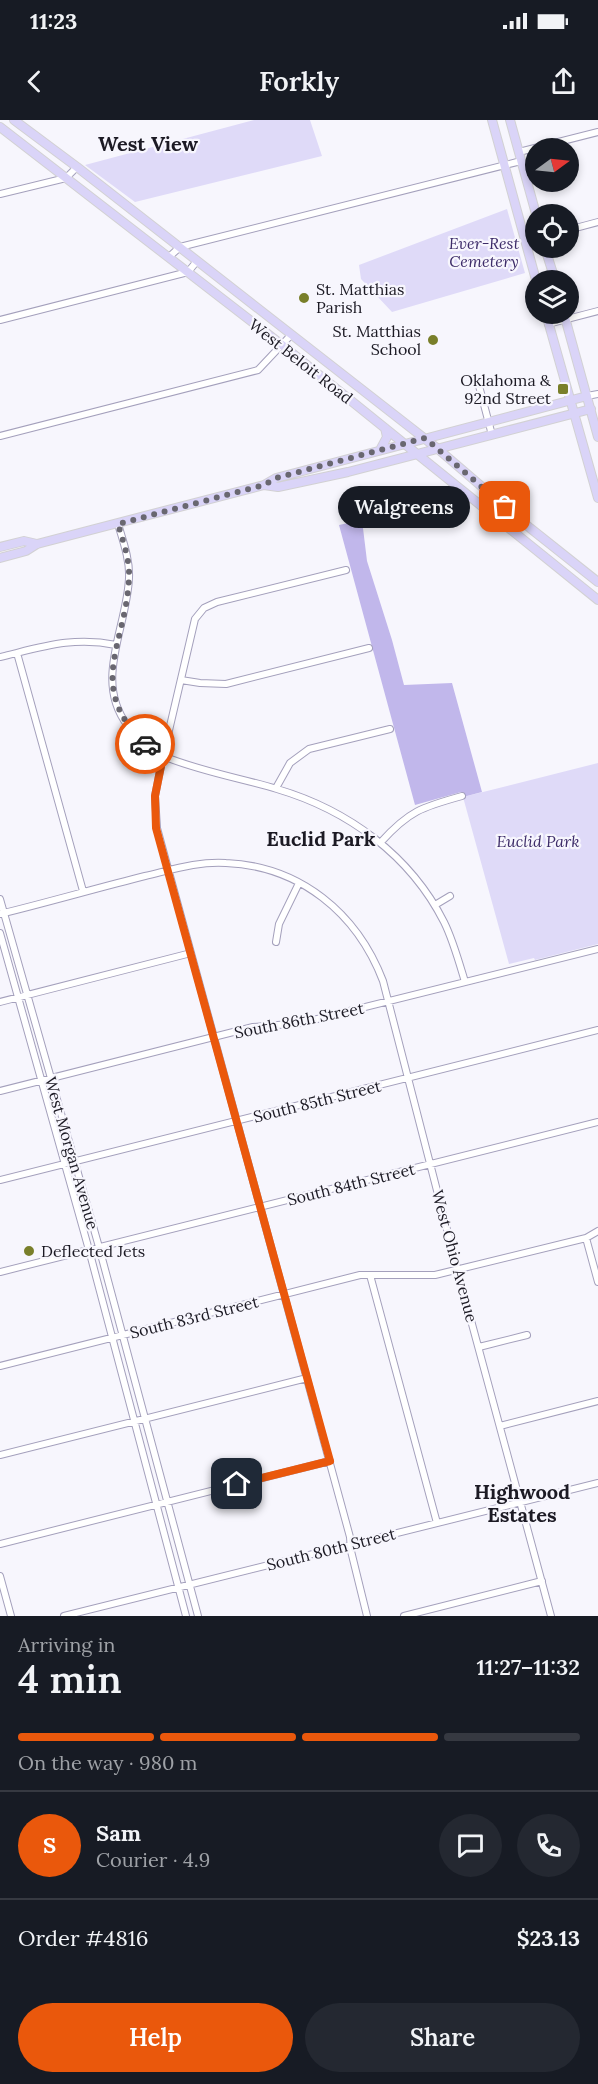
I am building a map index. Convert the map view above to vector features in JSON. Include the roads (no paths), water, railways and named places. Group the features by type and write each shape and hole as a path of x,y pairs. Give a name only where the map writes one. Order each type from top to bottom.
{"main road":[{"name":"West Beloit Road","path":"14,120 438,448 530,528 598,582"},
{"path":"492,120 525,241"},
{"path":"510,120 533,204"},
{"name":"West Beloit Road","path":"0,127 282,345 598,600"},
{"path":"548,324 598,498"},
{"path":"566,324 587,396 594,408 598,437"},
{"path":"0,558 26,551 37,544 264,485 276,478 587,396"},
{"path":"264,485 278,487 418,454 594,408"},
{"path":"380,450 387,437 385,428"},
{"path":"0,547 24,542 37,544"}],"street":[{"path":"519,152 598,132"},
{"path":"169,257 180,247 521,161"},
{"path":"0,194 66,177 77,167"},
{"path":"579,227 598,222"},
{"path":"0,320 188,272 197,261"},
{"path":"579,314 598,311"},
{"path":"0,436 258,370 291,334"},
{"path":"478,382 492,435"},
{"path":"587,396 598,394"},
{"path":"118,524 128,560 129,575 128,596 112,672 113,693 118,708 135,734 147,746 163,756 276,788 312,801 360,826 410,872 435,905 452,942 465,982"},
{"path":"346,570 217,602 204,608 195,619 163,756 155,796 155,817 351,1537 350,1544 367,1616"},
{"path":"0,657 74,641 91,640 116,645"},
{"path":"181,680 200,684 226,684 369,648"},
{"path":"17,653 83,891"},
{"path":"276,788 290,763 309,749 390,729"},
{"path":"381,843 396,825 416,810 462,796"},
{"name":"West Ohio Avenue","path":"2,914 83,891 168,871 207,863 225,862 260,867 282,874 299,883 320,895 337,909 360,937 377,965 388,1002 551,1616"},
{"path":"276,942 279,924 299,883"},
{"path":"435,905 450,896"},
{"name":"West Morgan Avenue","path":"0,898 2,914 28,995 99,1247 198,1616"},
{"name":"West Morgan Avenue","path":"0,933 89,1250 186,1616"},
{"name":"South 86th Street","path":"0,1091 253,1027 301,1023 598,949"},
{"path":"0,1002 191,953"},
{"name":"South 85th Street","path":"0,1180 598,1030"},
{"name":"South 84th Street","path":"0,1272 598,1123"},
{"name":"South 83rd Street","path":"0,1366 360,1275 435,1275 586,1238 598,1231"},
{"path":"586,1238 598,1282"},
{"path":"370,1275 437,1523"},
{"path":"479,1347 527,1335"},
{"path":"0,1455 307,1378"},
{"path":"500,1426 598,1401"},
{"path":"0,1544 330,1461"},
{"name":"South 80th Street","path":"64,1616 598,1483"},
{"path":"0,1576 11,1616"},
{"path":"404,1616 542,1581"}],"place":[{"name":"St. Matthias Parish","path":"304,298"},
{"name":"St. Matthias School","path":"433,340"},
{"name":"Oklahoma & 92nd Street","path":"563,389"},
{"name":"Walgreens","path":"505,507"},
{"name":"Deflected Jets","path":"29,1251"}],"district":[{"name":"West View","path":"148,143"},
{"name":"Euclid Park","path":"321,838"},
{"name":"Highwood Estates","path":"522,1502"}],"park label":[{"name":"Ever-Rest Cemetery","path":"484,252"}]}
